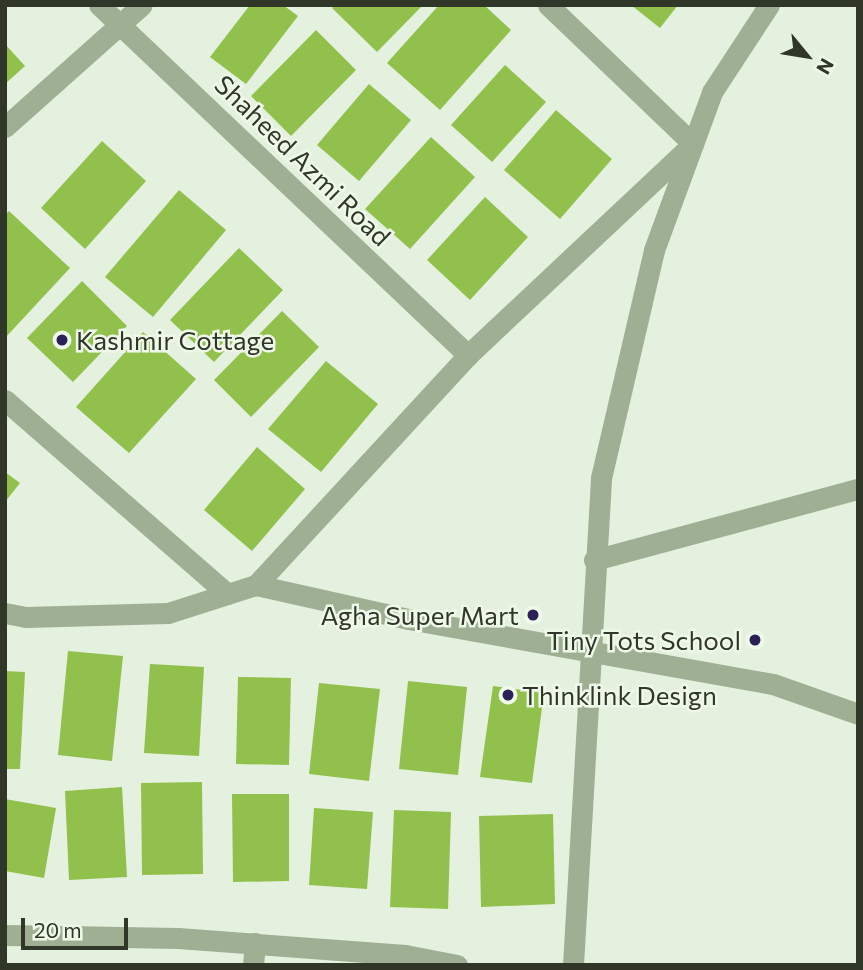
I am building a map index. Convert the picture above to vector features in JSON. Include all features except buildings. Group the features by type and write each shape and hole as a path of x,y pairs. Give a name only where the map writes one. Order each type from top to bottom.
{"street":[{"name":"Shaheed Azmi Road","path":"99,5 468,355"},
{"path":"5,127 122,26 142,5"},
{"path":"548,5 693,144"},
{"path":"573,965 594,560 601,478 654,250 712,92 769,5"},
{"path":"257,585 468,355 693,144"},
{"path":"5,400 227,594"},
{"path":"594,560 858,489"},
{"path":"5,613 26,617 167,613 257,585 408,619 773,684 858,714"},
{"path":"5,935 254,954 405,956 457,965"}],"place":[{"name":"Kashmir Cottage","path":"62,340"},
{"name":"Agha Super Mart","path":"533,615"},
{"name":"Tiny Tots School","path":"755,640"},
{"name":"Thinklink Design","path":"508,695"}]}
